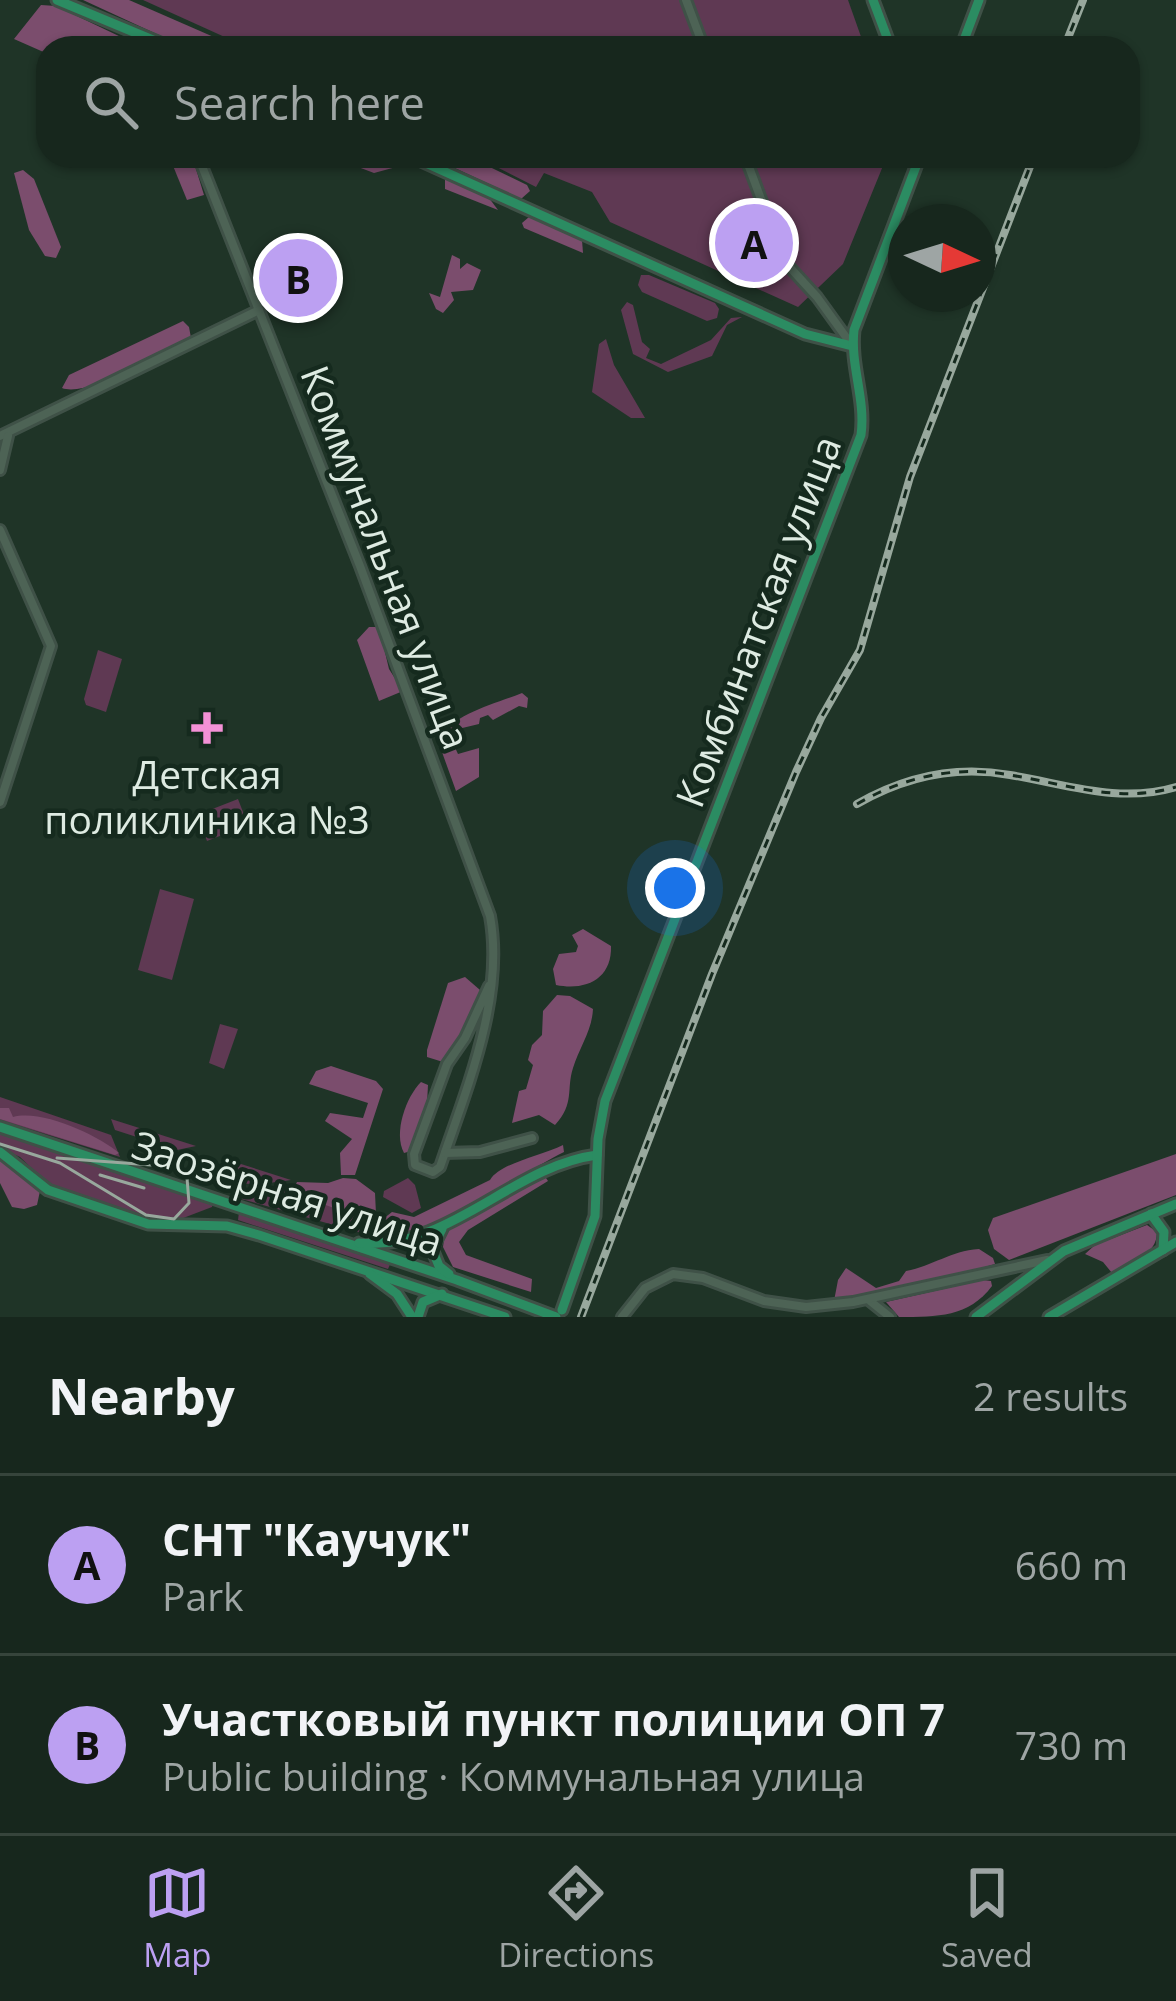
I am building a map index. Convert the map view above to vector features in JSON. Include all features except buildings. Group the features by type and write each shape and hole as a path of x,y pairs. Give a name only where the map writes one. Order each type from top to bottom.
{"main road":[{"path":"57,0 141,36"},
{"path":"873,0 887,36"},
{"path":"966,36 979,0"},
{"path":"437,168 805,334 852,346"},
{"name":"Комбинатская улица","path":"559,1314 595,1216 605,1100 861,435 863,404 852,346 858,316 915,168"},
{"name":"Заозёрная улица","path":"0,1127 559,1314"},
{"name":"Заозёрная улица","path":"0,1152 59,1195 148,1224 236,1228 505,1317"},
{"path":"343,1241 398,1244 446,1225 555,1164 597,1155"},
{"path":"194,1224 212,1214 219,1201"},
{"path":"976,1317 1049,1260 1176,1204"},
{"path":"236,1228 230,1218 242,1208"},
{"path":"1151,1214 1164,1232 1163,1250"},
{"path":"446,1225 434,1241 433,1258 458,1280"},
{"path":"1049,1317 1176,1242"},
{"path":"349,1262 397,1294 415,1317 423,1302 444,1294"}],"street":[{"path":"686,0 700,36"},
{"name":"Коммунальная улица","path":"203,168 480,884 494,936 489,986 482,1044 440,1167 433,1172 415,1165 414,1154 447,1064 489,986"},
{"path":"749,168 784,261 818,297 852,346"},
{"path":"0,470 4,435 259,310"},
{"path":"0,530 52,646 0,802"},
{"path":"445,1153 480,1152 532,1138"},
{"path":"622,1317 645,1288 673,1274 806,1307 863,1300 1049,1260"},
{"path":"863,1300 874,1302 890,1317"}],"shaded area":[{"path":"83,0 129,0 212,36 161,36"},
{"path":"143,0 848,0 861,36 222,36"},
{"path":"41,5 56,6 119,36 36,36 36,49 14,39"},
{"path":"174,168 196,168 204,195 187,200"},
{"path":"455,168 492,168 527,185 530,191 521,199"},
{"path":"499,168 882,168 843,264 798,307 610,222 592,192 544,173 536,187"},
{"path":"23,170 34,179 61,247 56,258 45,256 29,230 14,173"},
{"path":"445,178 489,198 498,210 445,189"},
{"path":"529,217 582,240 583,253 524,228 522,223"},
{"path":"452,255 460,259 460,269 467,263 481,270 473,290 451,292 454,300 443,313 429,293 440,297"},
{"path":"641,275 715,303 717,318 707,321 642,292"},
{"path":"627,302 633,305 642,342 650,349 646,358 661,364 711,340 731,318 742,317 727,325 712,356 668,372 633,354 621,310"},
{"path":"183,321 191,338 107,380 62,388 69,375"},
{"path":"606,339 614,365 645,418 631,418 592,392 599,344"},
{"path":"369,627 379,627 389,669 403,691 379,701 357,640"},
{"path":"98,650 122,659 106,712 86,705 84,699"},
{"path":"522,693 528,698 527,708 519,706 493,720 488,715 479,724 454,730 452,741 458,754 479,748 479,777 456,791 438,741 453,723"},
{"path":"238,799 248,825 207,841 197,815"},
{"path":"160,889 194,899 172,980 138,970"},
{"path":"583,929 611,946 607,967 587,984 556,985 553,969 559,954 576,952 572,935"},
{"path":"465,977 480,990 470,1017 443,1062 427,1057 448,983"},
{"path":"557,995 570,996 593,1009 565,1110 555,1125 539,1115 512,1123 519,1091 526,1089 533,1065 528,1060 532,1045 542,1035 543,1011"},
{"path":"220,1024 238,1029 224,1069 209,1063"},
{"path":"331,1066 376,1081 383,1089 355,1175 341,1175 340,1153 352,1139 325,1121 330,1113 363,1118 368,1103 309,1084 316,1071"},
{"path":"421,1082 428,1085 427,1104 411,1151 404,1153 403,1116"},
{"path":"0,1097 111,1135 120,1157 0,1120"},
{"path":"0,1108 9,1108 13,1117 39,1117 70,1126 119,1153 0,1119"},
{"path":"111,1119 196,1146 177,1150 115,1130"},
{"path":"0,1134 212,1207 178,1220 150,1220 65,1192 47,1183 20,1157 0,1148"},
{"path":"563,1145 564,1152 425,1228 404,1234 380,1229 392,1212 414,1217 490,1180 512,1164"},
{"path":"1176,1154 1176,1195 1009,1260 994,1249 988,1230 993,1218"},
{"path":"0,1158 40,1191 37,1205 12,1207 0,1183"},
{"path":"241,1164 291,1180 230,1185 222,1178"},
{"path":"544,1175 548,1181 468,1230 459,1242 466,1255 532,1279 531,1292 453,1267 443,1247 445,1232"},
{"path":"408,1178 415,1185 421,1208 412,1213 383,1197 384,1191"},
{"path":"356,1179 375,1193 376,1214 333,1208 294,1188 297,1182 328,1183"},
{"path":"295,1186 374,1207 369,1235 238,1198 258,1189"},
{"path":"239,1212 391,1262 388,1269 238,1220"},
{"path":"1147,1225 1157,1232 1153,1247 1112,1273 1103,1262 1085,1254 1095,1245"},
{"path":"979,1249 995,1264 933,1282 834,1301 846,1268 876,1288 899,1281 906,1271"},
{"path":"991,1281 992,1286 983,1296 951,1313 899,1317 886,1302"}],"tram line":[{"path":"0,1144 60,1163 146,1215 174,1219 189,1203 187,1178 174,1166 150,1163"},
{"path":"57,1158 165,1166"},
{"path":"100,1175 144,1188"}],"railway":[{"path":"1069,36 1083,0"},
{"path":"581,1317 712,974 796,772 860,650 910,477 1029,168"},
{"path":"857,804 912,780 950,773 990,772 1113,793 1176,787"}],"place":[{"name":"СНТ \"Каучук\"","path":"754,243"},
{"name":"Участковый пункт полиции ОП 7","path":"298,278"},
{"name":"Детская поликлиника №3","path":"207,728"}]}
